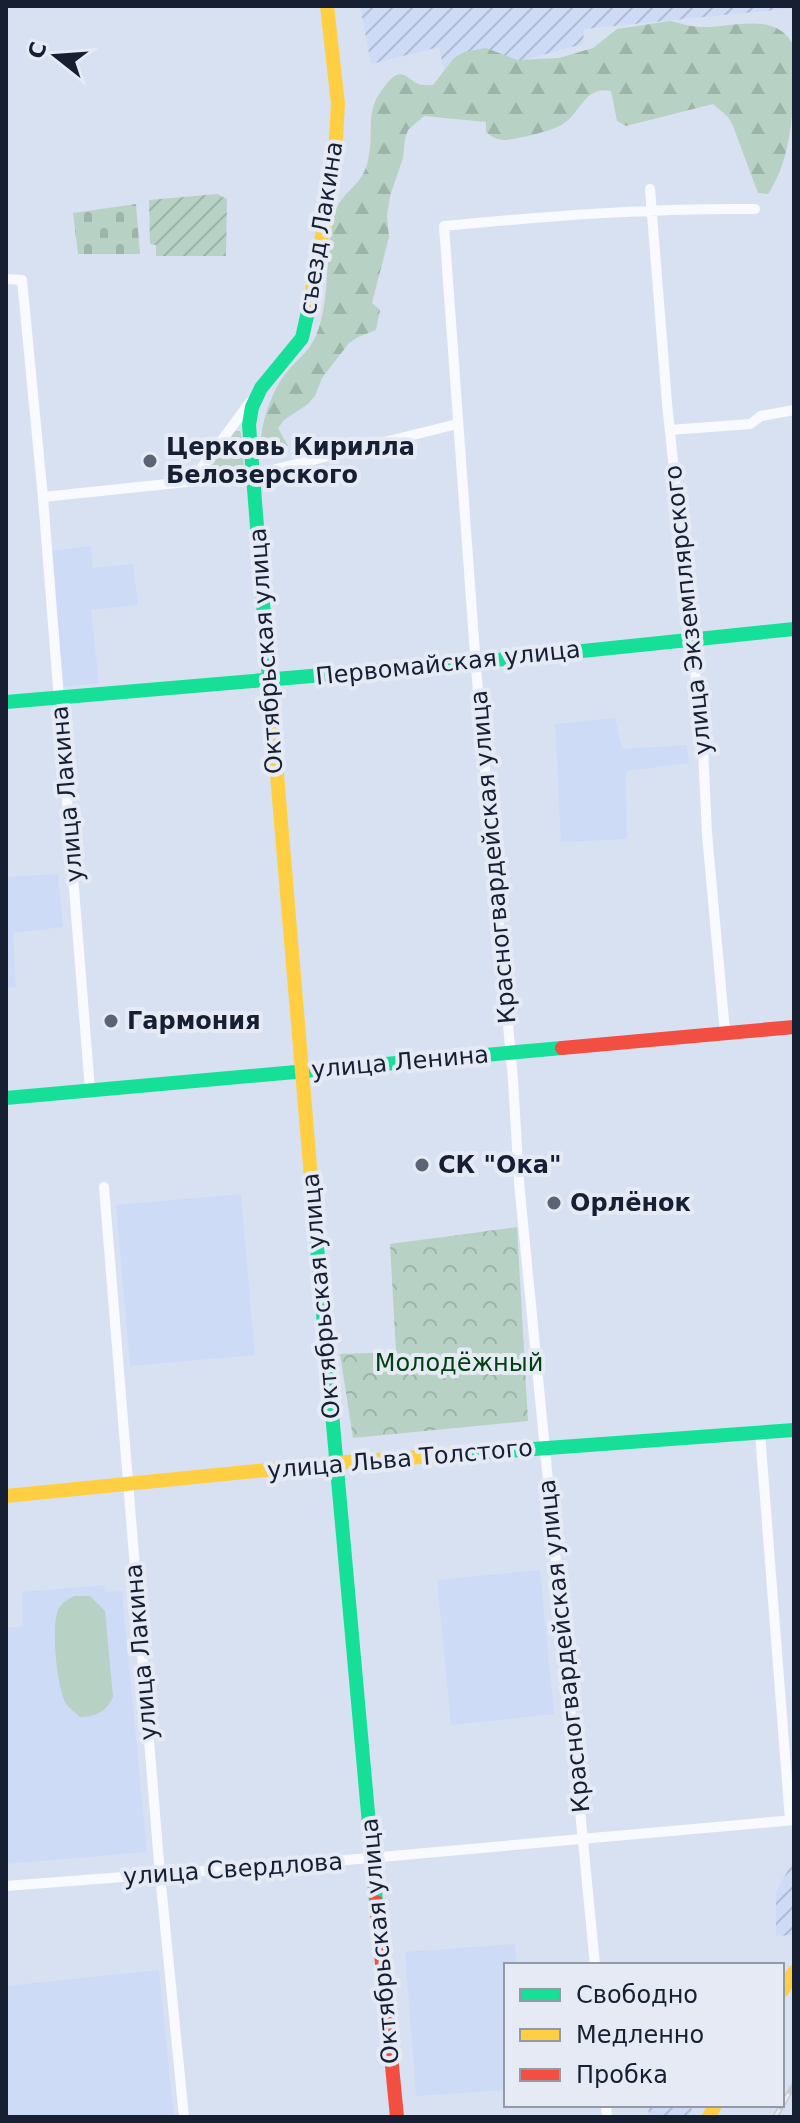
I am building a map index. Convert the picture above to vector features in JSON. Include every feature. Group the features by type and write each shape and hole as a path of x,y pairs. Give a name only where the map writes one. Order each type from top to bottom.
{"street":[{"name":"съезд Лакина","path":"192,481 302,338 320,257 334,171 338,104 327,6"},
{"name":"улица Экземплярского","path":"650,189 670,430 703,748 707,834 725,1032"},
{"path":"650,210 755,209"},
{"name":"Красногвардейская улица","path":"595,1963 519,1182 457,424 444,226 575,213 650,210"},
{"name":"улица Лакина","path":"6,279 22,280 43,497 90,1090"},
{"name":"съезд Лакина","path":"253,475 249,425 252,407 261,388"},
{"path":"670,430 750,424 761,416 794,410"},
{"path":"43,497 253,475 457,424"},
{"name":"Октябрьская улица","path":"253,475 335,1464 345,1536 397,2117"},
{"name":"Первомайская улица","path":"6,702 476,662 794,629"},
{"name":"улица Ленина","path":"6,1098 794,1027"},
{"name":"улица Лакина","path":"104,1187 160,1875 184,2117"},
{"name":"улица Льва Толстого","path":"6,1496 335,1464 794,1430"},
{"path":"760,1433 792,1820"},
{"name":"улица Свердлова","path":"6,1886 372,1858 792,1820"}],"shaded area":[{"path":"360,6 794,8 584,29 583,44 446,81 439,47 371,64"},
{"path":"91,546 93,568 133,564 138,605 91,610 99,683 64,687 50,551"},
{"path":"615,718 622,749 687,745 689,763 626,771 627,839 561,842 555,724"},
{"path":"58,874 63,927 13,933 16,987 6,988 6,877"},
{"path":"241,1194 255,1355 130,1366 116,1205"},
{"path":"540,1570 554,1714 451,1725 437,1580"},
{"path":"104,1585 105,1592 122,1591 147,1852 6,1864 6,1628 23,1626 22,1592"},
{"path":"793,1861 794,1935 776,1936 776,1892"},
{"path":"515,1944 517,1963 504,1963 504,2090 416,2096 405,1952"},
{"path":"159,1970 174,2117 6,2117 6,1986"},
{"path":"648,2107 692,2107 689,2117 649,2117"}],"green space":[{"path":"670,21 701,27 766,25 777,28 794,47 793,103 788,142 777,178 768,194 758,193 733,126 713,104 626,126 617,121 611,91 602,90 589,96 558,127 503,140 486,132 486,122 424,116 408,130 403,158 390,196 387,216 389,237 372,303 380,310 376,330 349,343 322,378 315,396 284,420 278,428 288,446 276,452 261,450 264,423 273,395 318,331 324,307 330,237 336,210 365,169 370,148 372,110 390,80 402,74 421,85 433,85 454,58 464,52 486,48 517,60 559,58 593,48 617,29"},
{"path":"217,194 227,199 226,256 156,256 156,245 150,244 149,200"},
{"path":"136,204 140,254 78,254 73,213"},
{"path":"235,431 241,434 244,467 237,474 208,476 207,473"},
{"name":"Молодёжный","path":"517,1227 528,1421 353,1438 340,1354 396,1352 390,1244"},
{"path":"74,1596 90,1596 105,1611 113,1697 107,1707 91,1716 80,1717 66,1704 57,1671 56,1616 59,1608"}],"railway":[{"path":"784,2102 794,2085"},
{"path":"775,2117 781,2107"}],"traffic: fast":[{"path":"270,692 249,425 252,407 261,388 302,338 309,307"},
{"path":"6,702 476,662 794,629"},
{"path":"6,1098 562,1048"},
{"path":"314,1213 376,1902"},
{"path":"465,1454 794,1430"}],"traffic: slow":[{"path":"309,307 334,171 338,104 327,6"},
{"path":"270,692 314,1213"},
{"path":"6,1496 347,1462 465,1454"},
{"path":"784,1988 794,1972"},
{"path":"709,2117 714,2107"}],"traffic: jam":[{"path":"562,1048 794,1027"},
{"path":"376,1902 397,2117"}],"place":[{"name":"Церковь Кирилла Белозерского","path":"150,461"},
{"name":"Гармония","path":"111,1021"},
{"name":"СК \"Ока\"","path":"422,1165"},
{"name":"Орлёнок","path":"554,1203"}]}
